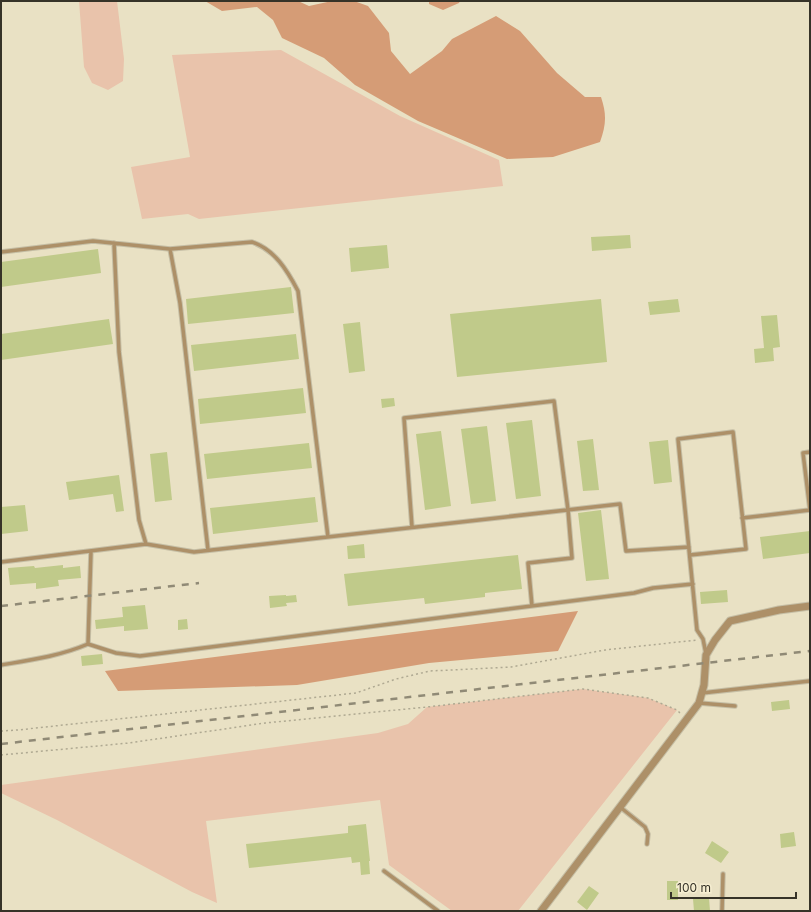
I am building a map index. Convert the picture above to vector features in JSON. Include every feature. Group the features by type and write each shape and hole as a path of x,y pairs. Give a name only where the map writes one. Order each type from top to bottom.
{"street":[{"path":"541,911 700,703 704,685 706,655 730,621 779,610 810,606"}],"lane":[{"path":"1,252 93,241 170,249 252,242 262,246 273,254 288,272 298,291 328,537"},
{"path":"114,243 119,352 140,520 146,544"},
{"path":"170,249 180,303 208,550"},
{"path":"412,527 404,418 554,401 568,510 572,558 528,563 532,606"},
{"path":"690,555 746,549 733,432 678,439 697,630 703,640 706,655"},
{"path":"742,518 810,510 803,453 810,452"},
{"path":"1,562 146,544 194,552 620,504 626,551 689,547"},
{"path":"88,644 91,550"},
{"path":"1,665 34,660 69,652 88,644 116,653 140,656 634,593 653,588 693,584"},
{"path":"692,631 697,630"},
{"path":"702,693 810,681"},
{"path":"700,703 735,706"},
{"path":"619,807 645,827 648,834 647,844"},
{"path":"384,871 438,911"},
{"path":"722,911 723,874"}],"path":[{"path":"1,730 18,730 356,693 396,679 430,671 511,667 605,650 703,640"},
{"path":"1,755 129,742 265,723 427,708 583,689 648,698 676,710"}],"shaded area":[{"path":"79,1 117,1 124,59 123,81 108,90 92,83 84,67"},
{"path":"205,1 298,1 309,6 332,1 354,1 368,6 389,33 391,51 410,74 442,51 452,39 496,16 520,31 557,73 585,97 601,97 605,120 604,130 600,142 553,157 507,159 418,121 355,85 324,58 282,38 273,20 257,7 222,11"},
{"path":"429,1 460,1 459,3 443,10 429,4"},
{"path":"281,50 400,116 499,160 503,186 199,219 188,214 142,219 131,167 190,157 172,55"},
{"path":"578,611 558,651 429,663 297,685 118,691 105,671"},
{"path":"583,689 648,698 677,710 518,911 452,911 389,865 380,800 206,821 217,903 192,892 57,820 1,793 1,785 378,733 408,724 427,707"}],"building":[{"path":"630,235 631,248 592,251 591,237"},
{"path":"387,245 389,268 351,272 349,248"},
{"path":"98,249 101,273 1,287 1,262"},
{"path":"291,287 294,313 188,324 186,299"},
{"path":"601,299 607,362 457,377 450,314"},
{"path":"678,299 680,312 650,315 648,302"},
{"path":"777,315 780,347 773,348 774,361 755,363 754,349 764,348 761,316"},
{"path":"109,319 113,344 1,360 1,334"},
{"path":"360,322 365,371 349,373 343,324"},
{"path":"296,334 299,359 194,371 191,345"},
{"path":"303,388 306,413 200,424 198,399"},
{"path":"394,398 395,406 382,408 381,399"},
{"path":"532,420 541,496 516,499 506,423"},
{"path":"487,426 496,501 471,504 461,429"},
{"path":"441,431 451,506 425,510 416,434"},
{"path":"593,439 599,490 583,491 577,441"},
{"path":"668,440 672,482 654,484 649,442"},
{"path":"309,443 312,468 207,479 204,454"},
{"path":"167,452 172,500 155,502 150,454"},
{"path":"119,475 124,511 116,512 113,494 69,500 66,482"},
{"path":"315,497 318,522 213,534 210,508"},
{"path":"25,505 28,531 1,534 1,507"},
{"path":"601,510 609,579 586,581 578,513"},
{"path":"810,531 810,553 763,559 760,537"},
{"path":"364,544 365,558 348,559 347,546"},
{"path":"518,555 522,589 485,593 485,597 425,604 424,598 348,606 344,574"},
{"path":"63,565 63,568 80,566 81,578 58,580 59,586 36,589 36,583 10,585 8,568 34,566 35,568"},
{"path":"727,590 728,602 701,604 700,592"},
{"path":"296,595 297,602 286,603 287,606 270,608 269,596"},
{"path":"145,605 148,629 124,631 124,626 96,629 95,620 123,617 122,607"},
{"path":"187,619 188,629 178,630 178,620"},
{"path":"102,654 103,664 82,666 81,656"},
{"path":"789,700 790,709 772,711 771,702"},
{"path":"366,824 370,874 361,875 360,862 352,863 351,857 249,868 246,844 348,833 348,826"},
{"path":"794,832 796,846 781,848 780,834"},
{"path":"712,841 729,852 721,863 705,853"},
{"path":"667,881 678,881 678,900 667,900"},
{"path":"589,886 599,893 587,910 577,902"},
{"path":"709,898 710,911 694,911 693,899"}],"railway":[{"path":"1,606 199,583"},
{"path":"1,744 810,651"}]}
